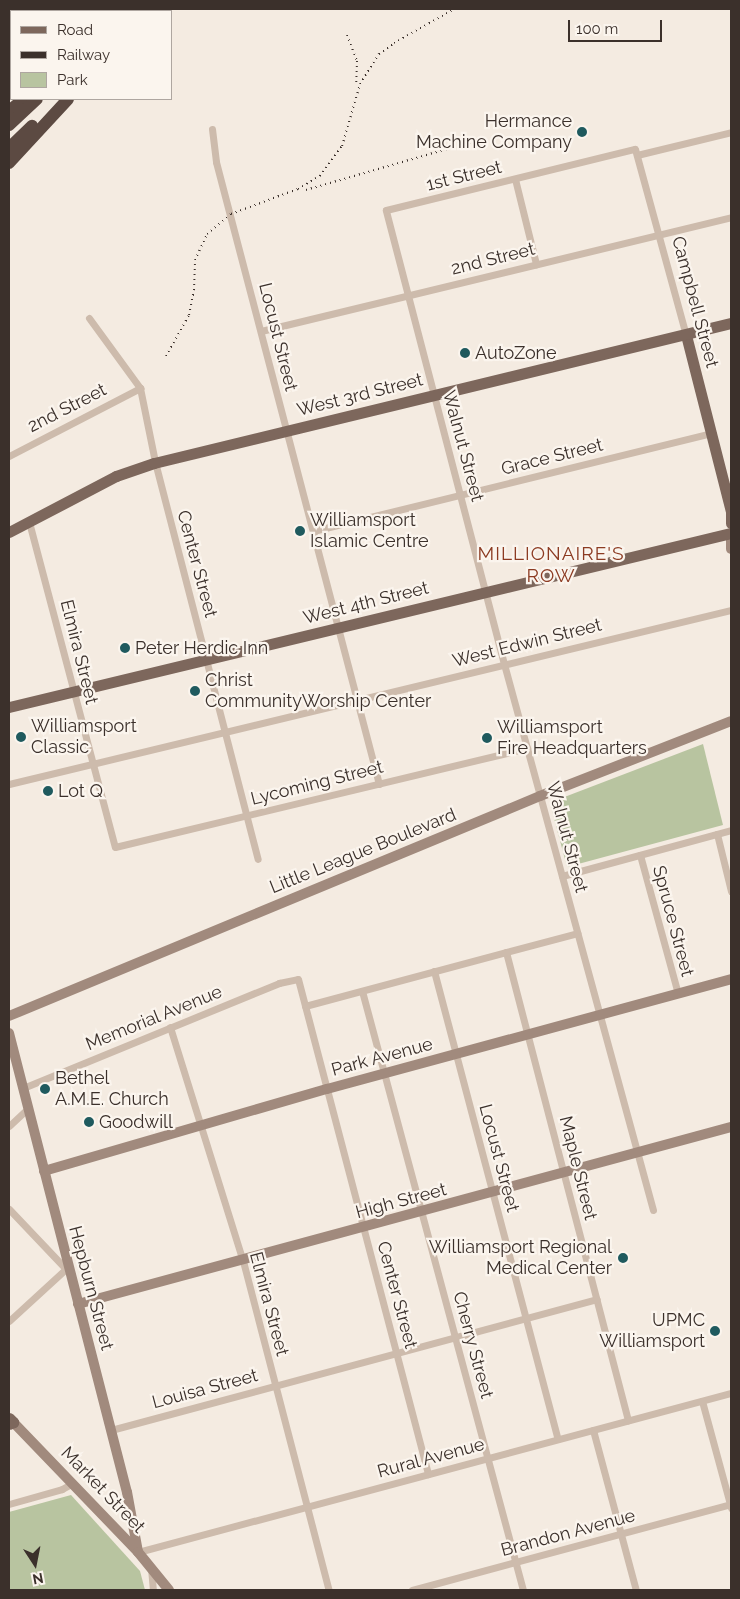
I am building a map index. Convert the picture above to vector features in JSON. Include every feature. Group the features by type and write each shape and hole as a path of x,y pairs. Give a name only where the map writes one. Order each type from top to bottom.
{"highway":[{"path":"9,111 23,100"},
{"path":"9,125 36,100"},
{"path":"9,148 60,100"},
{"path":"9,163 67,100"}],"main road":[{"name":"West 3rd Street","path":"9,532 116,476 155,462 731,324"},
{"name":"Campbell Street","path":"686,335 731,512 731,523"},
{"name":"West 4th Street","path":"9,706 731,534"}],"street":[{"name":"Locust Street","path":"212,129 216,162 262,331 379,784"},
{"name":"1st Street","path":"386,210 516,179 731,132"},
{"name":"Campbell Street","path":"636,152 686,335"},
{"path":"516,179 536,264"},
{"name":"Walnut Street","path":"386,210 504,664 653,1210"},
{"name":"2nd Street","path":"262,331 731,217"},
{"name":"Center Street","path":"89,318 140,388 155,462 258,859"},
{"name":"2nd Street","path":"9,456 140,388"},
{"name":"Grace Street","path":"313,531 711,433"},
{"name":"Elmira Street","path":"29,522 115,847"},
{"path":"731,534 731,548"},
{"name":"West Edwin Street","path":"9,784 731,610"},
{"name":"Little League Boulevard","path":"9,1016 540,796 731,721"},
{"name":"Lycoming Street","path":"115,847 527,748"},
{"path":"562,876 731,830"},
{"path":"717,834 731,891"},
{"name":"Spruce Street","path":"640,855 678,994"},
{"path":"305,1006 577,933"},
{"name":"Maple Street","path":"506,952 628,1420"},
{"name":"Locust Street","path":"434,971 558,1439"},
{"name":"Center Street","path":"298,979 428,1474"},
{"name":"Memorial Avenue","path":"23,1088 279,983 298,979"},
{"name":"Park Avenue","path":"44,1171 327,1089 731,980"},
{"name":"Cherry Street","path":"362,991 524,1590"},
{"name":"Elmira Street","path":"170,1028 243,1260 329,1590"},
{"name":"Hepburn Street","path":"9,1033 66,1267 78,1304 134,1518 138,1552"},
{"path":"9,1126 28,1108"},
{"name":"High Street","path":"78,1304 731,1127"},
{"path":"9,1209 66,1267 9,1321"},
{"name":"Louisa Street","path":"111,1430 597,1299"},
{"name":"Rural Avenue","path":"138,1552 731,1393"},
{"path":"702,1401 731,1505"},
{"name":"Market Street","path":"10,1421 138,1552 169,1590"},
{"path":"593,1430 636,1590"},
{"path":"9,1504 62,1490 72,1484"},
{"name":"Brandon Avenue","path":"412,1590 731,1505"},
{"path":"151,1568 153,1590"}],"green space":[{"path":"703,744 723,825 567,867 551,807 554,801"},
{"path":"71,1495 140,1571 145,1590 9,1590 9,1512"}],"railway":[{"path":"166,356 189,315 194,290 195,260 207,234 231,214 298,189 320,176 342,146 360,84 379,54 394,43 454,9"},
{"path":"347,35 357,61 356,85"},
{"path":"306,190 471,142"}],"place":[{"name":"Hermance Machine Company","path":"582,132"},
{"name":"AutoZone","path":"465,353"},
{"name":"Williamsport Islamic Centre","path":"300,531"},
{"name":"Peter Herdic Inn","path":"125,648"},
{"name":"Christ CommunityWorship Center","path":"195,691"},
{"name":"Williamsport Classic","path":"21,737"},
{"name":"Williamsport Fire Headquarters","path":"487,738"},
{"name":"Lot Q","path":"48,791"},
{"name":"Bethel A.M.E. Church","path":"45,1089"},
{"name":"Goodwill","path":"89,1122"},
{"name":"Williamsport Regional Medical Center","path":"623,1258"},
{"name":"UPMC Williamsport","path":"715,1331"}],"district":[{"name":"MILLIONAIRE'S ROW","path":"551,565"}]}
